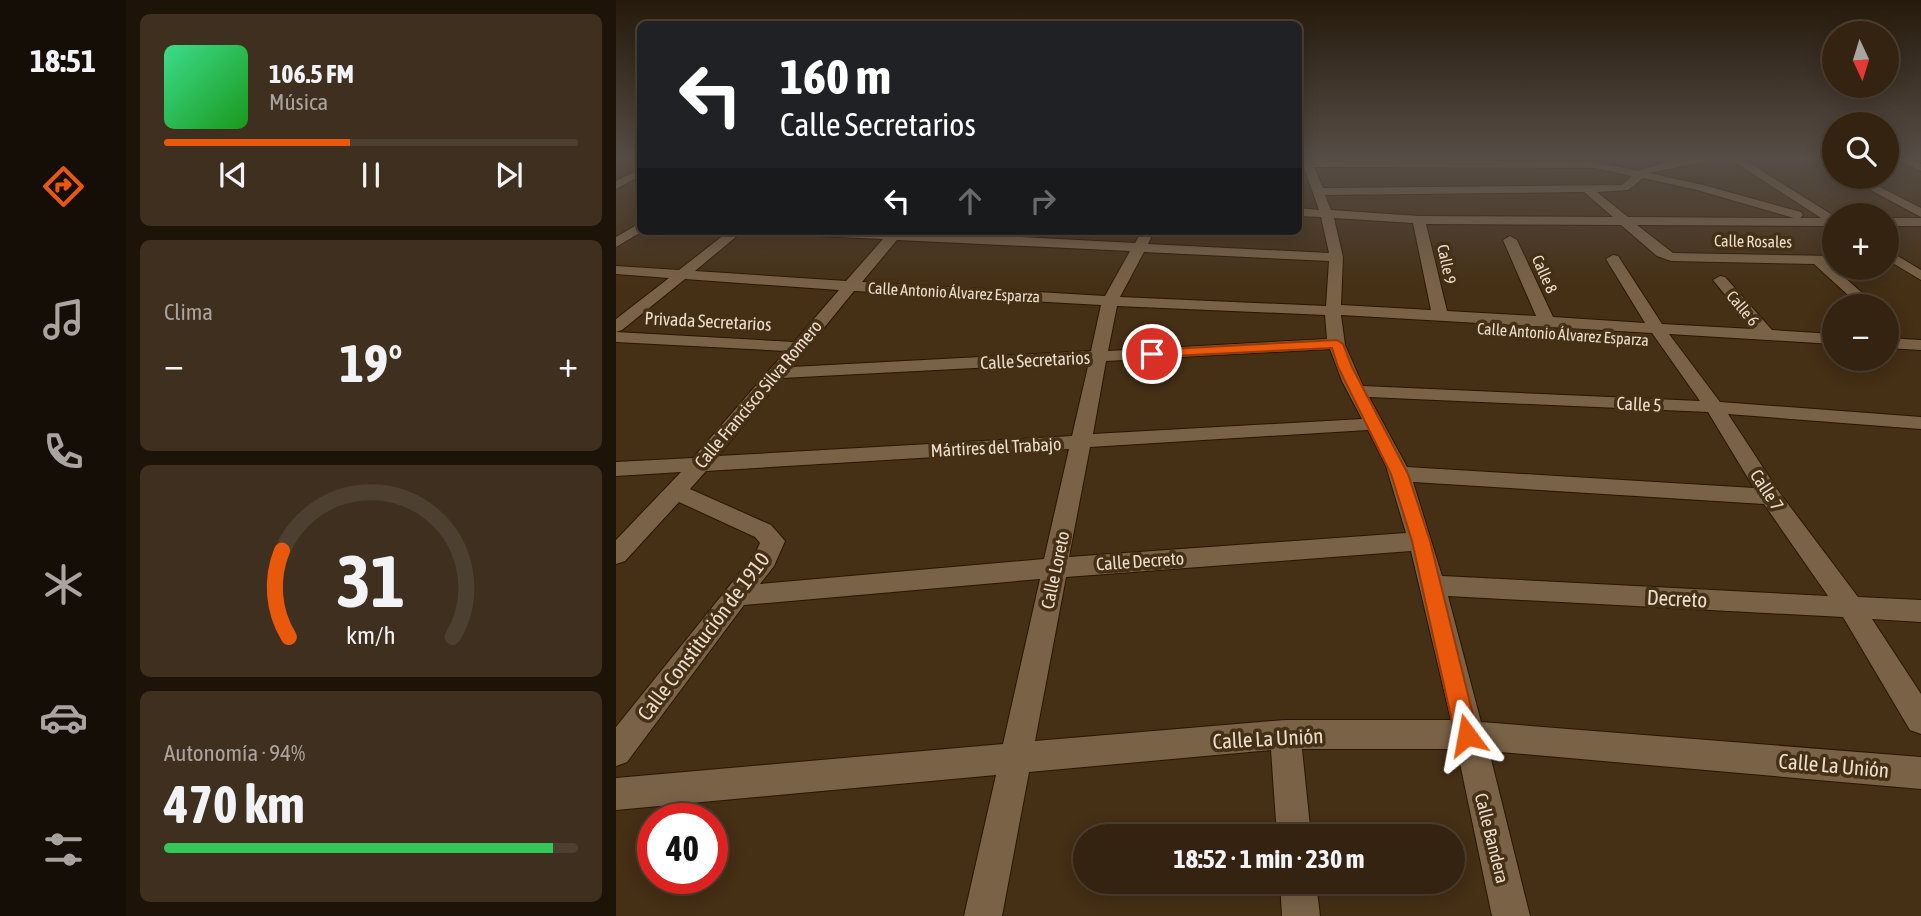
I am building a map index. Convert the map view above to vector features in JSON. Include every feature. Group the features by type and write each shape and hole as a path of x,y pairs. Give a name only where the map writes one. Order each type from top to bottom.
{"street":[{"path":"1320,202 1419,220 1623,220"},
{"name":"Calle Bandera","path":"1320,202 1335,257 1332,314 1337,344 1357,391 1399,474 1421,541 1511,916"},
{"path":"1302,210 1325,202"},
{"path":"1604,202 1623,220"},
{"path":"1628,202 1819,222"},
{"path":"1751,202 1819,222"},
{"path":"1802,202 1822,214"},
{"path":"1899,202 1921,213"},
{"path":"1623,220 1634,204"},
{"name":"Calle 9","path":"1419,220 1440,315"},
{"name":"Calle Rosales","path":"1623,220 1662,253 1671,257 1822,260"},
{"path":"1899,222 1921,222"},
{"path":"616,243 637,229"},
{"path":"616,327 732,235"},
{"name":"Calle Francisco Silva Romero","path":"616,555 676,492 893,235"},
{"path":"944,235 1144,239 1335,257"},
{"name":"Calle Loreto","path":"983,916 1111,301 1144,239"},
{"name":"Calle 8","path":"1510,240 1547,322"},
{"name":"Calle 7","path":"1612,259 1714,407 1771,498 1851,608 1921,720"},
{"path":"1818,260 1856,294"},
{"path":"1899,264 1916,274"},
{"name":"Calle Antonio Álvarez Esparza","path":"616,270 1662,335 1767,335 1822,338"},
{"name":"Calle 6","path":"1720,280 1767,335"},
{"name":"Calle Antonio Álvarez Esparza","path":"1332,314 1440,315 1547,322 1822,350"},
{"name":"Privada Secretarios","path":"616,337 798,347"},
{"name":"Calle Secretarios","path":"775,373 1337,344"},
{"path":"1899,344 1921,345"},
{"path":"1899,355 1921,356"},
{"name":"Calle 5","path":"1357,391 1714,407 1921,423"},
{"name":"Mártires del Trabajo","path":"616,469 1376,424"},
{"path":"1399,474 1771,498"},
{"name":"Calle Constitución de 1910","path":"616,751 765,559 773,541 763,531 676,492"},
{"name":"Calle Decreto","path":"735,596 1055,568 1421,541"},
{"name":"Decreto","path":"1432,585 1921,611"},
{"path":"1285,734 1293,824"},
{"name":"Calle La Unión","path":"616,794 1016,756 1285,734 1467,735 1921,773"},
{"path":"1299,894 1301,916"}],"route":[{"path":"1152,354 1337,344 1345,367 1399,474 1421,541 1467,735"}]}
